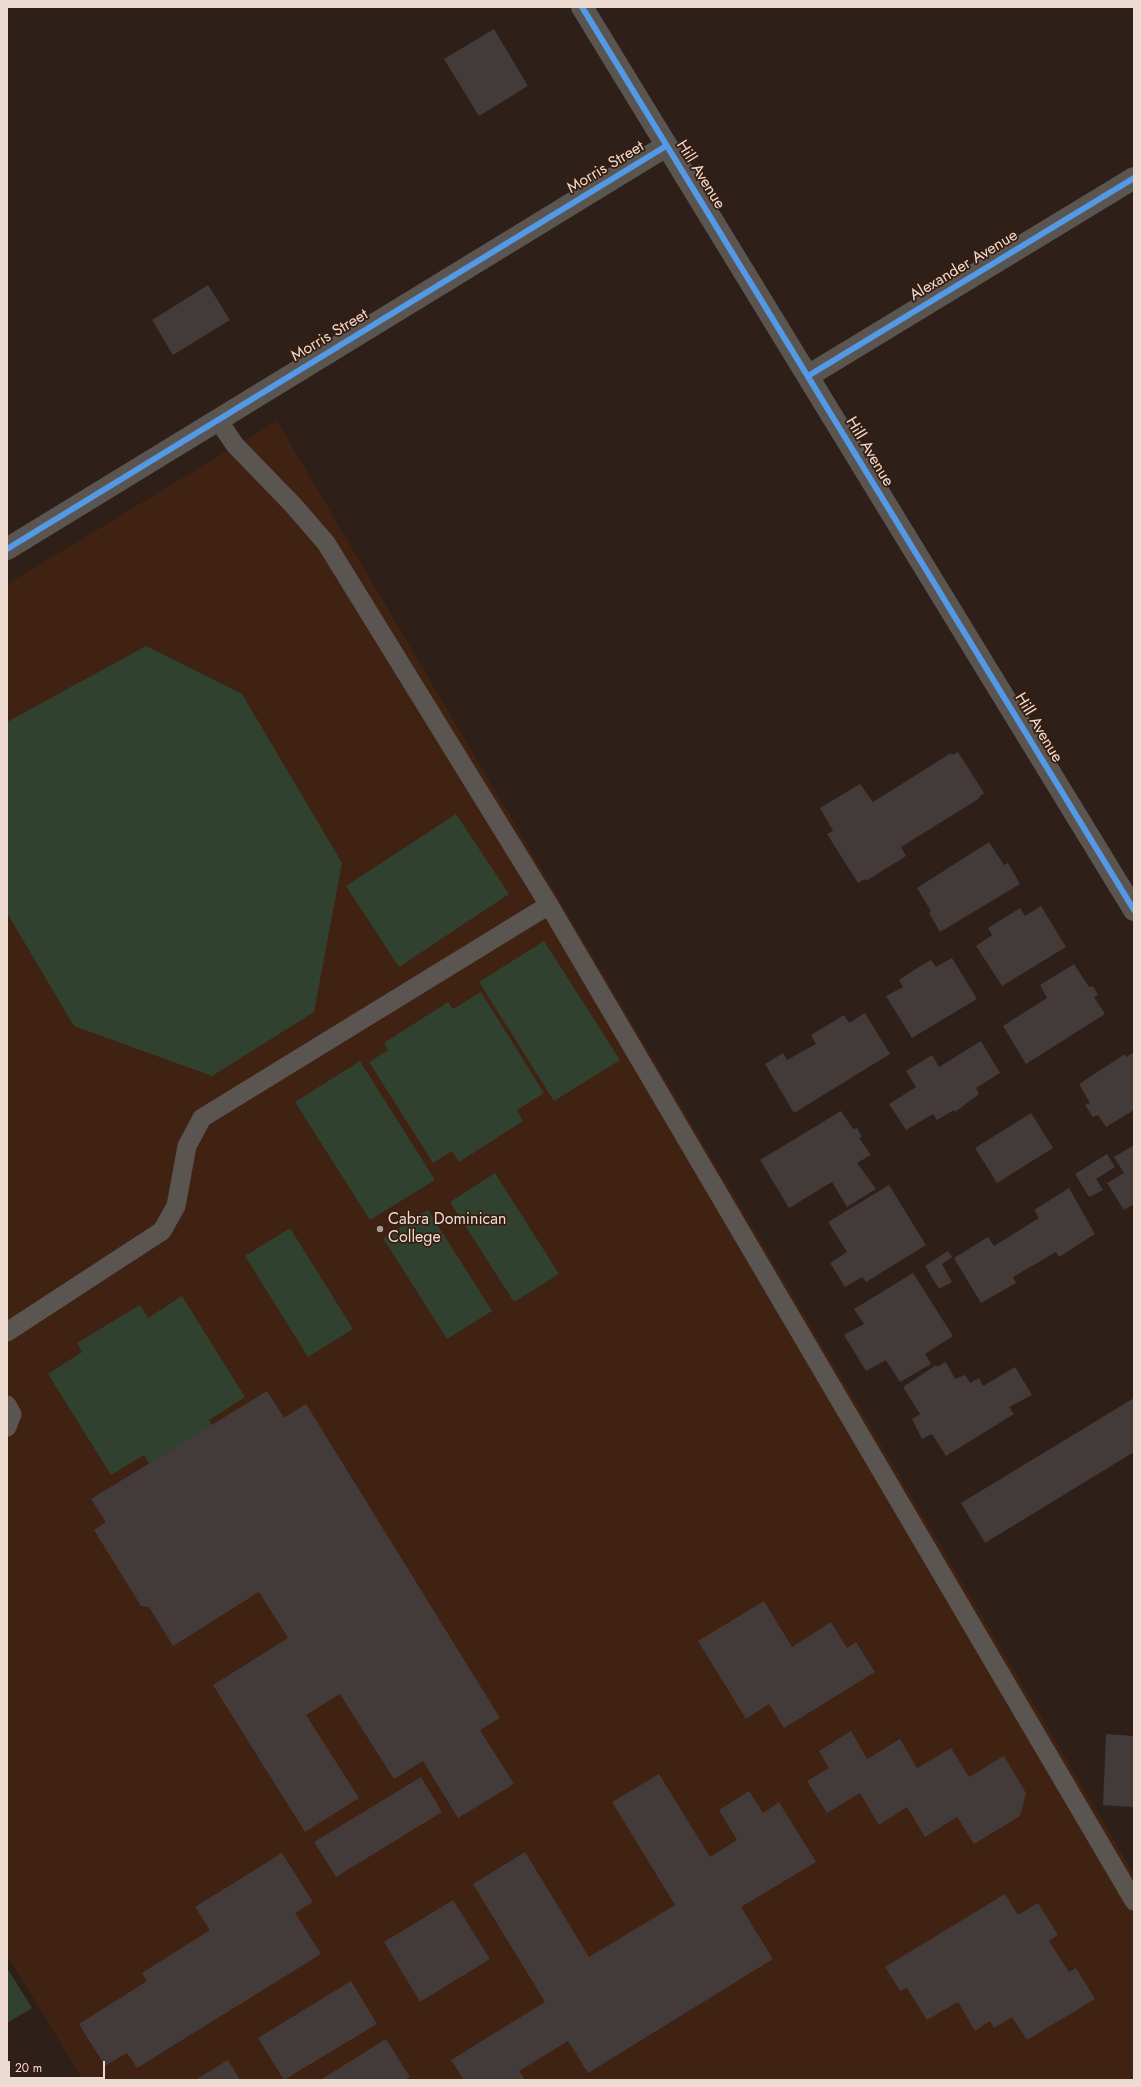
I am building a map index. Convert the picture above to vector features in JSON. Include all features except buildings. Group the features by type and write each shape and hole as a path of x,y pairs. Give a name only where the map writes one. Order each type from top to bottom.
{"street":[{"name":"Hill Avenue","path":"582,7 1134,910"},
{"name":"Morris Street","path":"7,549 666,146"},
{"name":"Alexander Avenue","path":"808,376 1134,178"}],"lane":[{"path":"218,420 236,445 294,506 326,543 549,905 1134,1901"},
{"path":"7,1332 162,1231 176,1206 187,1146 202,1118 549,905"},
{"path":"7,1405 12,1414 7,1426"}],"shaded area":[{"name":"Cabra Dominican College","path":"277,421 1134,1874 1134,2080 83,2080 7,1955 7,584"}],"green space":[{"path":"146,646 242,694 342,863 314,1012 212,1076 74,1026 7,913 7,722"},
{"path":"456,814 509,894 399,967 346,886"},
{"path":"544,941 620,1060 554,1101 479,982"},
{"path":"481,992 544,1093 517,1110 523,1121 459,1162 452,1151 433,1163 369,1062 388,1050 384,1043 448,1002 453,1009"},
{"path":"360,1061 435,1180 370,1220 295,1102"},
{"path":"495,1173 559,1274 514,1302 450,1202"},
{"path":"428,1210 492,1311 447,1339 383,1238"},
{"path":"290,1228 353,1329 308,1357 245,1256"},
{"path":"182,1296 245,1397 209,1420 215,1430 152,1468 144,1455 111,1475 48,1374 82,1352 77,1343 140,1305 148,1318"},
{"path":"7,1968 32,2008 7,2023"}],"cycle path":[{"path":"582,7 1134,910"},
{"path":"7,549 666,146"},
{"path":"808,376 1134,178"}],"place":[{"name":"Cabra Dominican College","path":"380,1229"}]}
